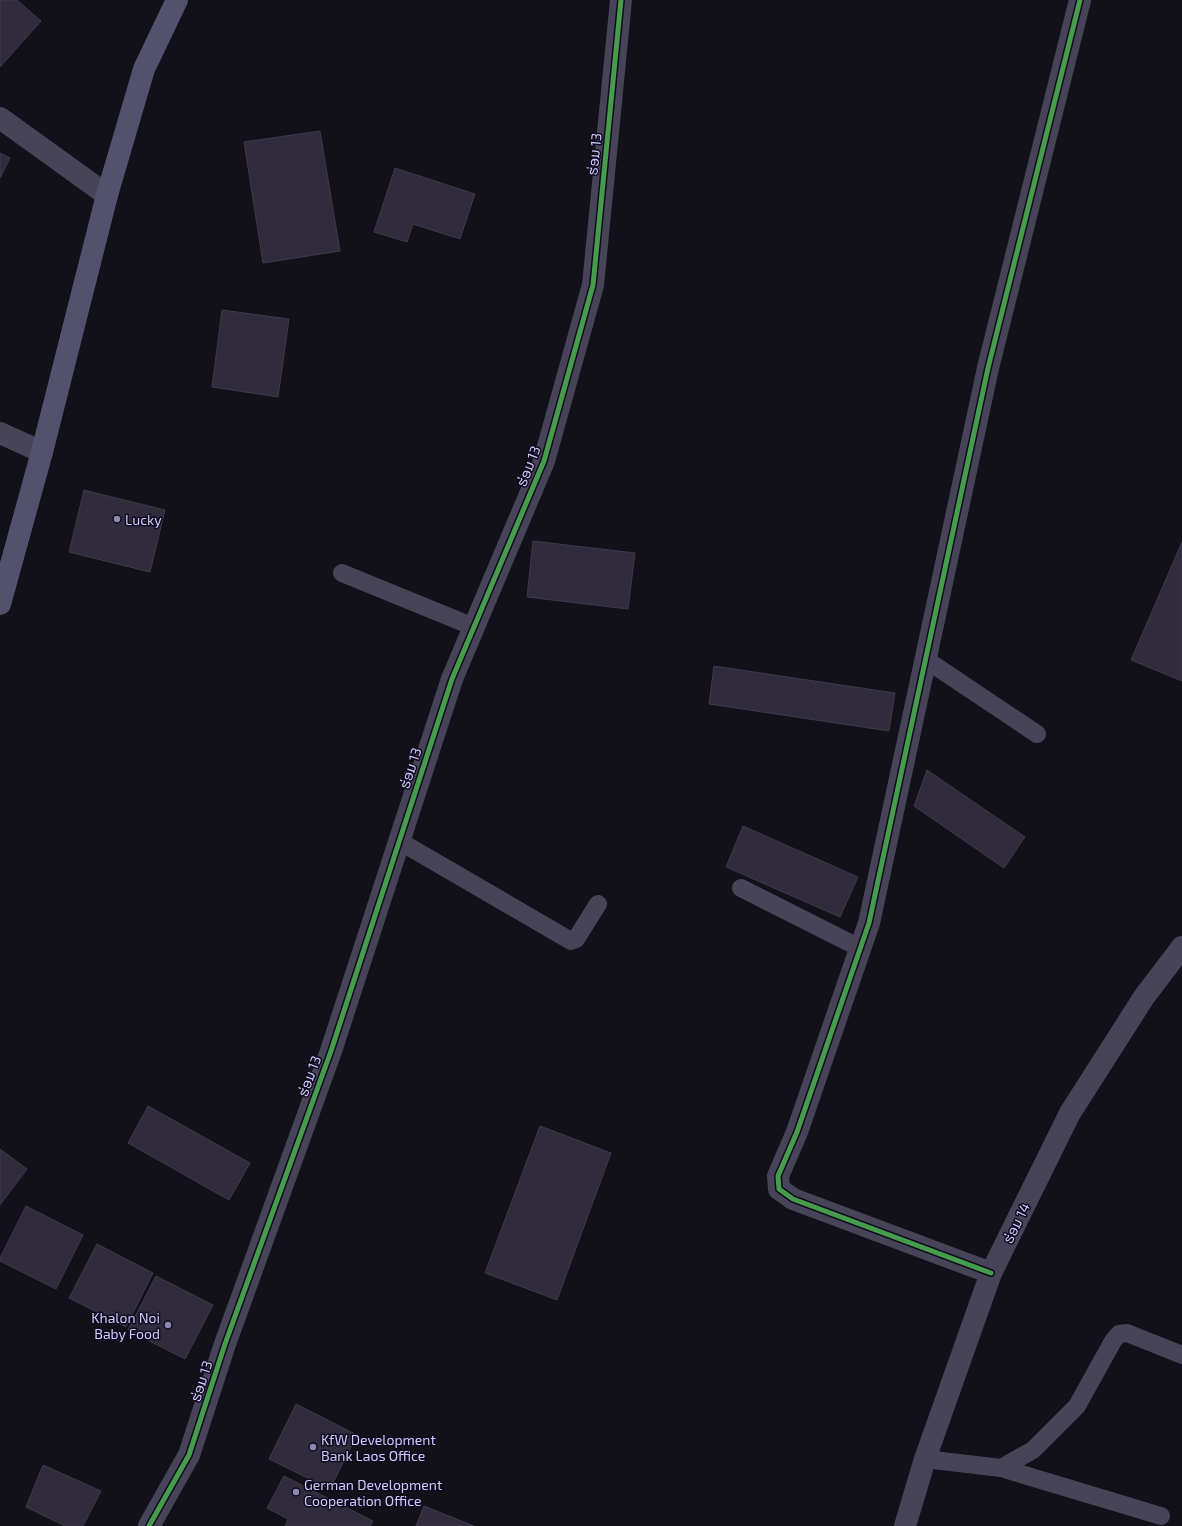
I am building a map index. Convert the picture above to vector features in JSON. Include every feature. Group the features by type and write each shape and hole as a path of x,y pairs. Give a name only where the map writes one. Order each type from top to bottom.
{"street":[{"path":"0,604 42,452 107,195 144,70 177,0"},
{"name":"ຮ່ອມ 13","path":"148,1526 189,1455 225,1344 331,1051 452,679 544,461 593,285 621,0"},
{"path":"991,1273 793,1199 779,1190 778,1176 797,1132 869,923 988,368 1080,0"},
{"path":"0,118 107,195"},
{"path":"0,433 42,452"},
{"name":"ຮ່ອມ 14","path":"905,1526 924,1459 991,1273 1070,1113 1144,997 1182,947"}],"lane":[{"path":"342,573 474,627"},
{"path":"925,659 1037,734"},
{"path":"399,841 571,941 576,939 598,904"},
{"path":"741,888 860,948"},
{"path":"1001,1468 1033,1450 1077,1406 1113,1341 1119,1334 1127,1333 1182,1355"},
{"path":"924,1459 1001,1468 1161,1516"}],"building":[{"path":"0,0 17,0 41,21 0,67"},
{"path":"320,131 340,251 263,263 244,142"},
{"path":"0,153 10,158 0,178"},
{"path":"395,168 475,194 460,239 413,224 407,242 374,232"},
{"path":"222,310 289,319 278,397 212,387"},
{"path":"84,490 165,510 150,572 69,552"},
{"path":"533,541 635,553 628,609 527,597"},
{"path":"1182,542 1182,681 1131,660"},
{"path":"714,666 895,693 889,731 709,704"},
{"path":"927,770 1025,837 1004,868 914,806"},
{"path":"743,826 858,877 840,917 726,867"},
{"path":"148,1106 250,1163 229,1200 128,1143"},
{"path":"540,1126 611,1153 557,1300 485,1273"},
{"path":"0,1149 27,1169 0,1205"},
{"path":"26,1206 83,1235 56,1289 0,1261 0,1258"},
{"path":"97,1244 153,1273 126,1327 69,1298"},
{"path":"156,1276 213,1305 185,1359 128,1330"},
{"name":"KfW Development Bank Laos Office","path":"296,1404 357,1435 330,1489 269,1459"},
{"path":"43,1465 101,1491 83,1526 65,1526 26,1507"},
{"name":"German Development Cooperation Office","path":"284,1476 373,1521 370,1526 285,1526 288,1519 267,1508"},
{"path":"424,1506 474,1526 416,1526"}],"cycle path":[{"path":"149,1526 189,1455 225,1344 331,1051 452,679 544,461 593,285 621,0"},
{"path":"991,1273 793,1199 779,1189 778,1176 797,1132 869,923 988,368 1080,0"}],"place":[{"name":"Lucky","path":"117,519"},
{"name":"Khalon Noi Baby Food","path":"168,1325"},
{"name":"KfW Development Bank Laos Office","path":"313,1447"},
{"name":"German Development Cooperation Office","path":"296,1492"}]}
